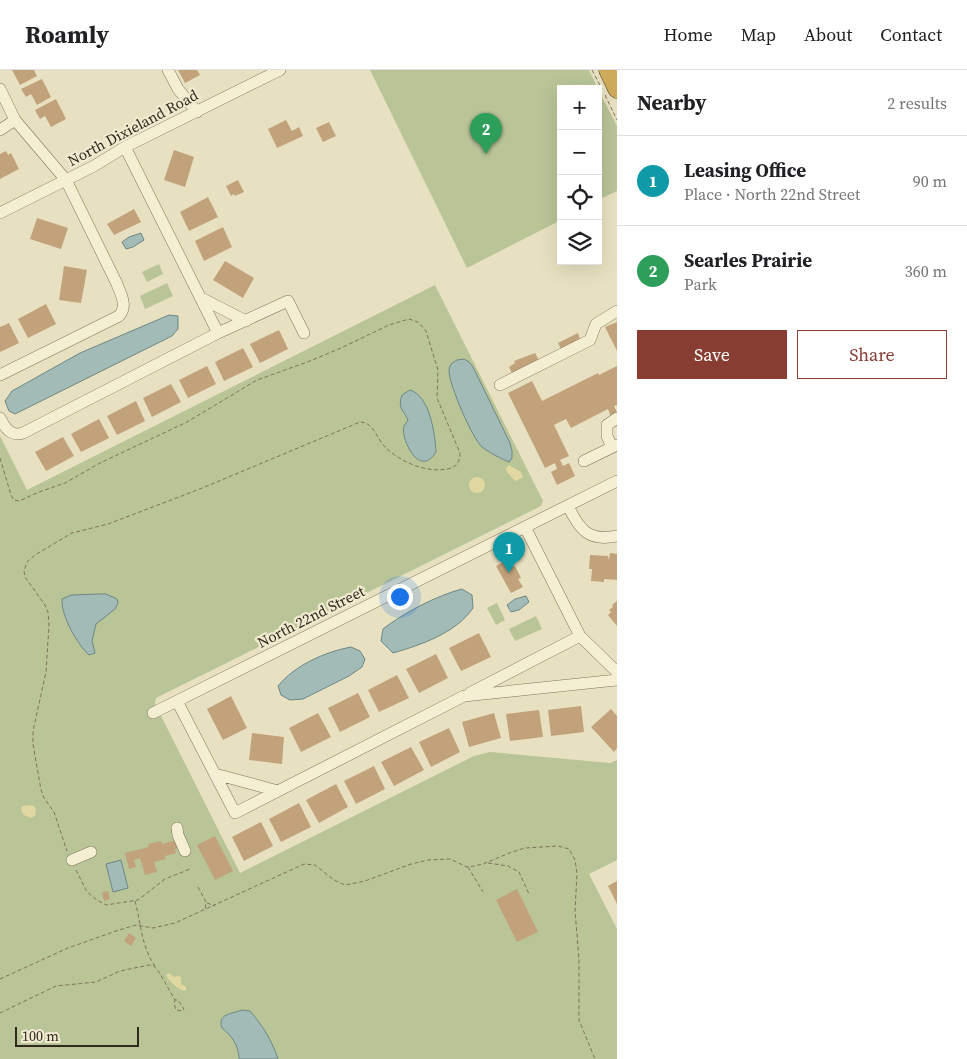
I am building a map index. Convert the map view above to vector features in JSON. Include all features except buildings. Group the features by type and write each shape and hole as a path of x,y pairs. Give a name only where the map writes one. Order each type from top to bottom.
{"highway":[{"path":"608,70 617,89"}],"street":[{"path":"168,70 178,89 197,112"},
{"name":"North Dixieland Road","path":"0,212 94,166 125,147 197,112 258,75 280,70"},
{"path":"0,88 15,120 66,180 116,284 123,300 124,309 119,316 0,375"},
{"path":"0,130 15,120"},
{"path":"125,147 218,334"},
{"path":"201,298 246,321"},
{"path":"0,418 5,428 13,434 23,433 218,334 288,302 304,333"},
{"path":"500,386 590,340 596,324 617,311"},
{"path":"584,461 614,446 607,436 607,425 610,421 617,418"},
{"name":"North 22nd Street","path":"153,713 617,481"},
{"path":"568,506 576,524 585,533 601,537 617,536"},
{"path":"525,527 580,636 617,672"},
{"path":"177,701 235,813 580,636"},
{"path":"464,696 617,680"},
{"path":"215,774 278,790"},
{"path":"177,828 185,851"},
{"path":"72,860 91,852"}],"path":[{"path":"0,458 11,495 14,500 19,501 65,483 104,461 187,422 256,380 341,348 389,324 408,319 418,322 426,331 438,370 437,398 460,453 459,461 450,469 437,470 417,466 392,453 384,446 370,425 360,422 194,492 108,524 72,533 29,560 24,568 25,577 48,612 49,625 44,690 34,731 34,744 43,795 54,812 62,840 86,890 103,904 108,905 140,899 164,879 190,869"},
{"path":"468,867 487,863 512,852 533,847 563,846 571,852 575,862 576,873 575,918 579,959 579,1020 595,1059"},
{"path":"0,979 76,945 134,925 153,928 163,927 215,906 304,864 315,865 334,880 345,885 365,881 411,864 428,860 450,859 468,867 483,892"},
{"path":"487,863 503,865 516,870 521,876 529,894"},
{"path":"198,886 206,902 215,906"},
{"path":"135,900 149,958 157,968 175,1000 176,1010 182,1011 184,1007 178,1000 175,1000"},
{"path":"204,910 206,902"},
{"path":"148,965 149,958"},
{"path":"0,1013 56,986 96,982 120,971 148,965 157,968"}],"green space":[{"path":"370,70 589,70 596,85 557,85 557,222 467,268"},
{"path":"602,97 617,126 617,191 602,198"},
{"path":"159,264 163,274 147,282 142,272"},
{"path":"167,283 173,296 145,309 140,296"},
{"path":"435,285 543,501 541,506 156,698 155,704 240,873 474,756 490,752 610,763 617,760 617,860 589,874 617,929 617,1059 0,1059 0,436 27,490"},
{"path":"497,603 505,620 496,625 487,608"},
{"path":"536,616 542,629 515,641 509,629"}],"sand":[{"path":"509,465 521,472 523,477 515,481 507,472 506,468"},
{"path":"477,477 485,485 477,493 469,485"},
{"path":"30,805 36,809 35,816 31,818 24,815 21,811 22,806"},
{"path":"169,973 174,977 181,977 181,984 186,987 186,991 181,990 172,983 166,975"}],"water":[{"path":"141,233 144,240 126,249 122,242 129,237"},
{"path":"169,315 178,316 178,329 172,336 15,414 9,411 5,401 12,391 80,353"},
{"path":"464,359 473,367 510,443 512,458 509,462 482,447 462,410 450,378 449,370 451,364 457,360"},
{"path":"410,390 422,400 433,426 436,452 430,459 423,461 417,459 412,454 405,439 404,426 408,420 400,403 402,395"},
{"path":"462,589 472,595 473,608 466,617 448,631 426,642 393,653 381,641 383,629 401,617 431,600"},
{"path":"106,594 117,599 118,603 115,609 96,624 92,641 95,653 89,655 80,644 67,621 62,606 62,599 71,595"},
{"path":"526,596 529,602 519,610 511,612 507,605 515,599"},
{"path":"351,647 360,651 365,659 362,667 349,676 303,699 290,700 281,695 278,686 293,672 311,660"},
{"path":"121,860 128,888 113,892 106,864"},
{"path":"242,1010 250,1011 259,1022 270,1040 278,1059 239,1059 236,1046 229,1034 222,1028 221,1020 226,1015"}],"place":[{"name":"Searles Prairie","path":"486,154"},
{"name":"Leasing Office","path":"509,573"}]}
